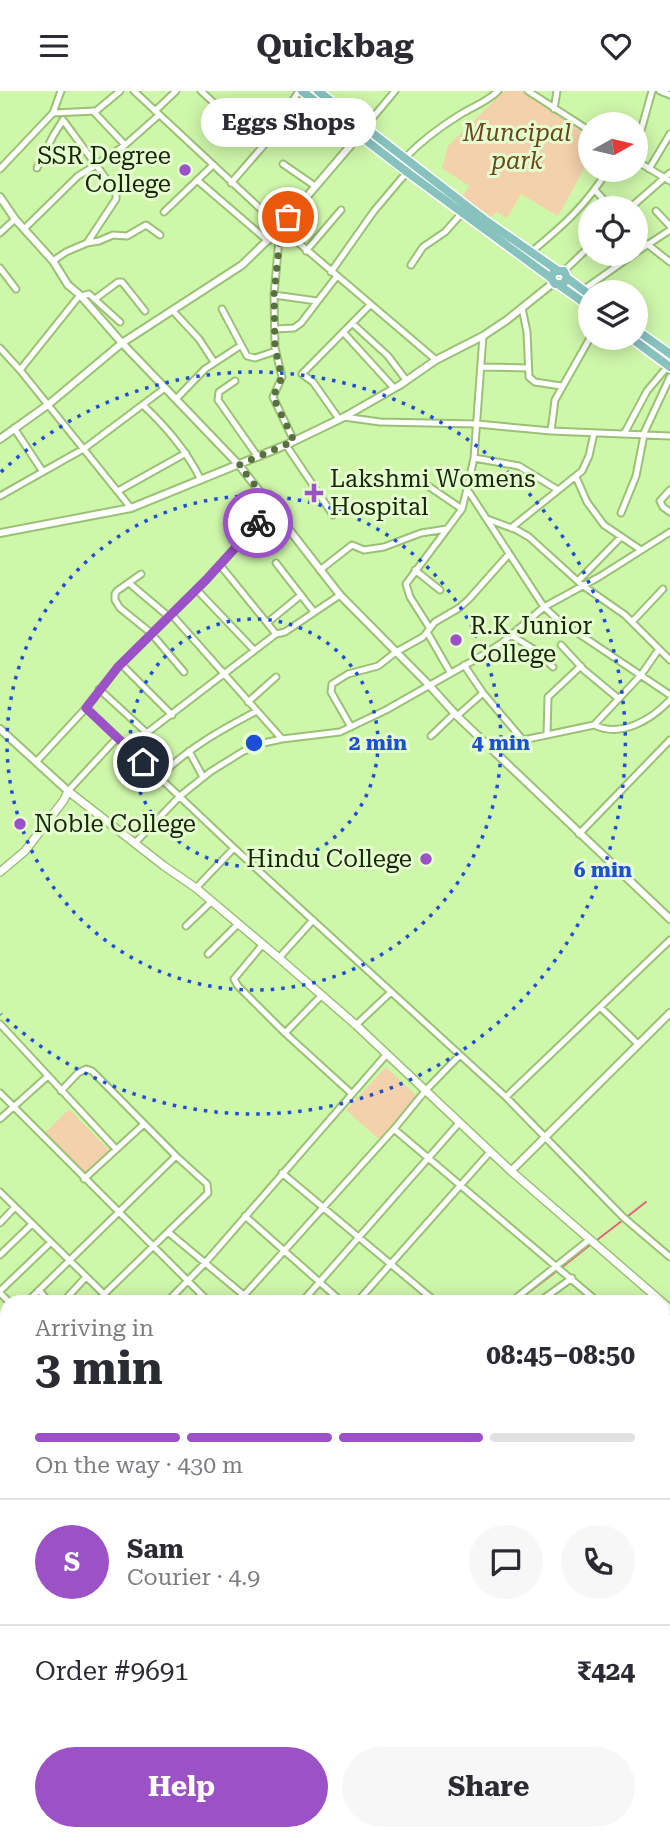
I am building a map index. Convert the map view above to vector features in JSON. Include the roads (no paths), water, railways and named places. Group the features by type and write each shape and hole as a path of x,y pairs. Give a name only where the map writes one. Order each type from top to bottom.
{"main road":[{"path":"301,91 404,159 531,252 578,296"},
{"path":"318,91 407,172 462,213 578,288"},
{"path":"648,338 670,354"},
{"path":"647,350 669,366"},
{"path":"0,872 25,851 64,800 68,790 200,885 212,901 263,944 283,953 322,995 360,1021 386,1055 490,1152 654,1295"}],"street":[{"path":"0,169 53,113 61,91"},
{"path":"53,113 65,117 96,111 120,91"},
{"path":"134,91 306,251 436,360"},
{"path":"24,229 78,176 125,145 176,91"},
{"path":"201,91 228,116"},
{"path":"231,183 264,145 301,91"},
{"path":"0,439 49,404 122,343 242,265 281,228 395,91"},
{"path":"404,159 423,140 460,114 489,100 498,91"},
{"path":"528,91 578,124"},
{"path":"554,109 557,91"},
{"path":"646,112 652,91"},
{"path":"660,91 670,95"},
{"path":"93,111 125,145"},
{"path":"65,117 117,195 87,243"},
{"path":"37,168 52,135 65,117"},
{"path":"645,196 668,177 649,169 670,134"},
{"path":"283,164 315,186"},
{"path":"164,212 213,165"},
{"path":"275,329 298,325 317,301 374,211 407,172"},
{"path":"197,180 268,241"},
{"path":"531,252 578,212 600,182"},
{"path":"595,190 600,196"},
{"path":"0,197 15,219 53,261 68,285 239,465 340,595 456,715 670,919"},
{"path":"306,251 341,210"},
{"path":"648,243 670,228 656,211"},
{"path":"411,265 423,247 445,232 462,213"},
{"path":"0,233 15,219"},
{"path":"53,261 66,251 113,235 127,236 146,225 160,235"},
{"path":"281,228 274,295 276,351 282,377 273,397 294,441"},
{"path":"648,245 670,262"},
{"path":"0,533 131,508 286,445 342,418 436,360 483,335 522,308 578,258"},
{"path":"603,280 619,266"},
{"path":"0,268 16,289"},
{"path":"95,299 118,282 122,282 145,311"},
{"path":"20,370 80,295 87,293 120,322"},
{"path":"274,295 317,301"},
{"path":"370,305 302,374 313,382 342,418 670,436"},
{"path":"522,308 527,333 528,368 532,380 561,386"},
{"path":"222,309 240,346 251,358 276,351"},
{"path":"173,311 193,331 214,362"},
{"path":"352,323 388,356 406,380"},
{"path":"343,332 394,388"},
{"path":"450,672 407,590 408,579 462,509 474,458 483,335"},
{"path":"176,399 214,362 240,346"},
{"path":"0,348 49,404 131,508"},
{"path":"551,431 555,400 583,350"},
{"path":"624,434 647,391 669,366"},
{"path":"482,367 528,368"},
{"path":"621,513 636,476 643,435 670,377"},
{"path":"235,381 219,392 218,400 258,457"},
{"path":"0,496 85,448 165,388"},
{"path":"143,405 165,426 186,453 201,480"},
{"path":"14,428 43,472"},
{"path":"511,528 576,477 589,456 594,433"},
{"path":"286,445 333,515"},
{"path":"118,491 186,453"},
{"path":"474,458 519,466 558,490"},
{"path":"415,477 462,509"},
{"path":"576,477 594,513 604,525 641,550"},
{"path":"467,489 544,607 557,619 641,675 670,698 649,719 628,727 603,730 594,725"},
{"path":"670,490 660,501 670,512"},
{"path":"36,762 86,708 121,664 197,590 272,507"},
{"path":"487,519 529,537 580,583 632,622 668,658"},
{"path":"320,570 352,545 364,550 384,547 421,533 447,529"},
{"path":"580,583 599,577 667,537 670,532"},
{"path":"138,839 180,796 203,777 242,752 259,744 319,736 351,727 484,655 544,607 580,583 621,537"},
{"path":"351,727 331,692 331,686 348,674 378,666 423,637 428,629 459,608 509,554"},
{"path":"275,563 314,613"},
{"path":"220,565 276,633"},
{"path":"415,570 440,590"},
{"path":"141,574 115,594 116,600 120,608 151,633 184,672"},
{"path":"129,583 170,616 282,739"},
{"path":"632,622 663,589"},
{"path":"197,590 254,650"},
{"path":"127,748 276,633 285,632 340,595"},
{"path":"267,623 301,596"},
{"path":"511,635 535,650 554,667"},
{"path":"561,646 619,699"},
{"path":"490,747 594,725 641,675 659,649"},
{"path":"668,658 670,650"},
{"path":"121,664 172,715"},
{"path":"464,665 483,693 522,739"},
{"path":"547,734 548,697 581,666"},
{"path":"248,702 276,677"},
{"path":"99,689 147,733"},
{"path":"431,736 483,693"},
{"path":"86,708 390,993 506,1097 625,1219 670,1257"},
{"path":"159,777 189,751 257,711"},
{"path":"0,729 68,790 117,738"},
{"path":"579,834 670,740"},
{"path":"189,751 203,777"},
{"path":"200,885 234,848"},
{"path":"186,926 212,901"},
{"path":"283,953 313,920"},
{"path":"208,954 238,924"},
{"path":"506,1097 670,940"},
{"path":"263,944 234,978 237,986 352,1094"},
{"path":"360,1021 390,993"},
{"path":"285,1033 322,995"},
{"path":"600,1007 638,1044"},
{"path":"511,1171 670,1013"},
{"path":"0,1024 117,1149"},
{"path":"174,1295 386,1055"},
{"path":"168,1232 244,1295 459,1056"},
{"path":"0,1192 104,1295 150,1245 168,1232 208,1193 207,1184 92,1071 84,1070 61,1091"},
{"path":"0,1119 48,1076"},
{"path":"0,1093 202,1295"},
{"path":"308,1295 459,1123"},
{"path":"84,1179 144,1124"},
{"path":"394,1129 572,1277 588,1295"},
{"path":"363,1295 490,1152"},
{"path":"34,1295 176,1156"},
{"path":"282,1173 428,1295"},
{"path":"0,1223 15,1207"},
{"path":"245,1216 334,1295"},
{"path":"1,1251 32,1224"},
{"path":"0,1292 51,1242"},
{"path":"520,1295 592,1243"},
{"path":"548,1295 572,1277"},
{"path":"69,1295 85,1278"},
{"path":"39,1290 43,1295"}],"waterway":[{"path":"628,1216 646,1202"},
{"path":"597,1240 623,1220"},
{"path":"561,1268 590,1245"},
{"path":"525,1295 557,1271"}],"place":[{"name":"SSR Degree College","path":"185,170"},
{"name":"Eggs Shops","path":"288,217"},
{"name":"Lakshmi Womens Hospital","path":"314,493"},
{"name":"R.K Junior College","path":"456,640"},
{"name":"Noble College","path":"20,824"},
{"name":"Hindu College","path":"426,859"}],"park label":[{"name":"Muncipal park","path":"517,147"}]}
